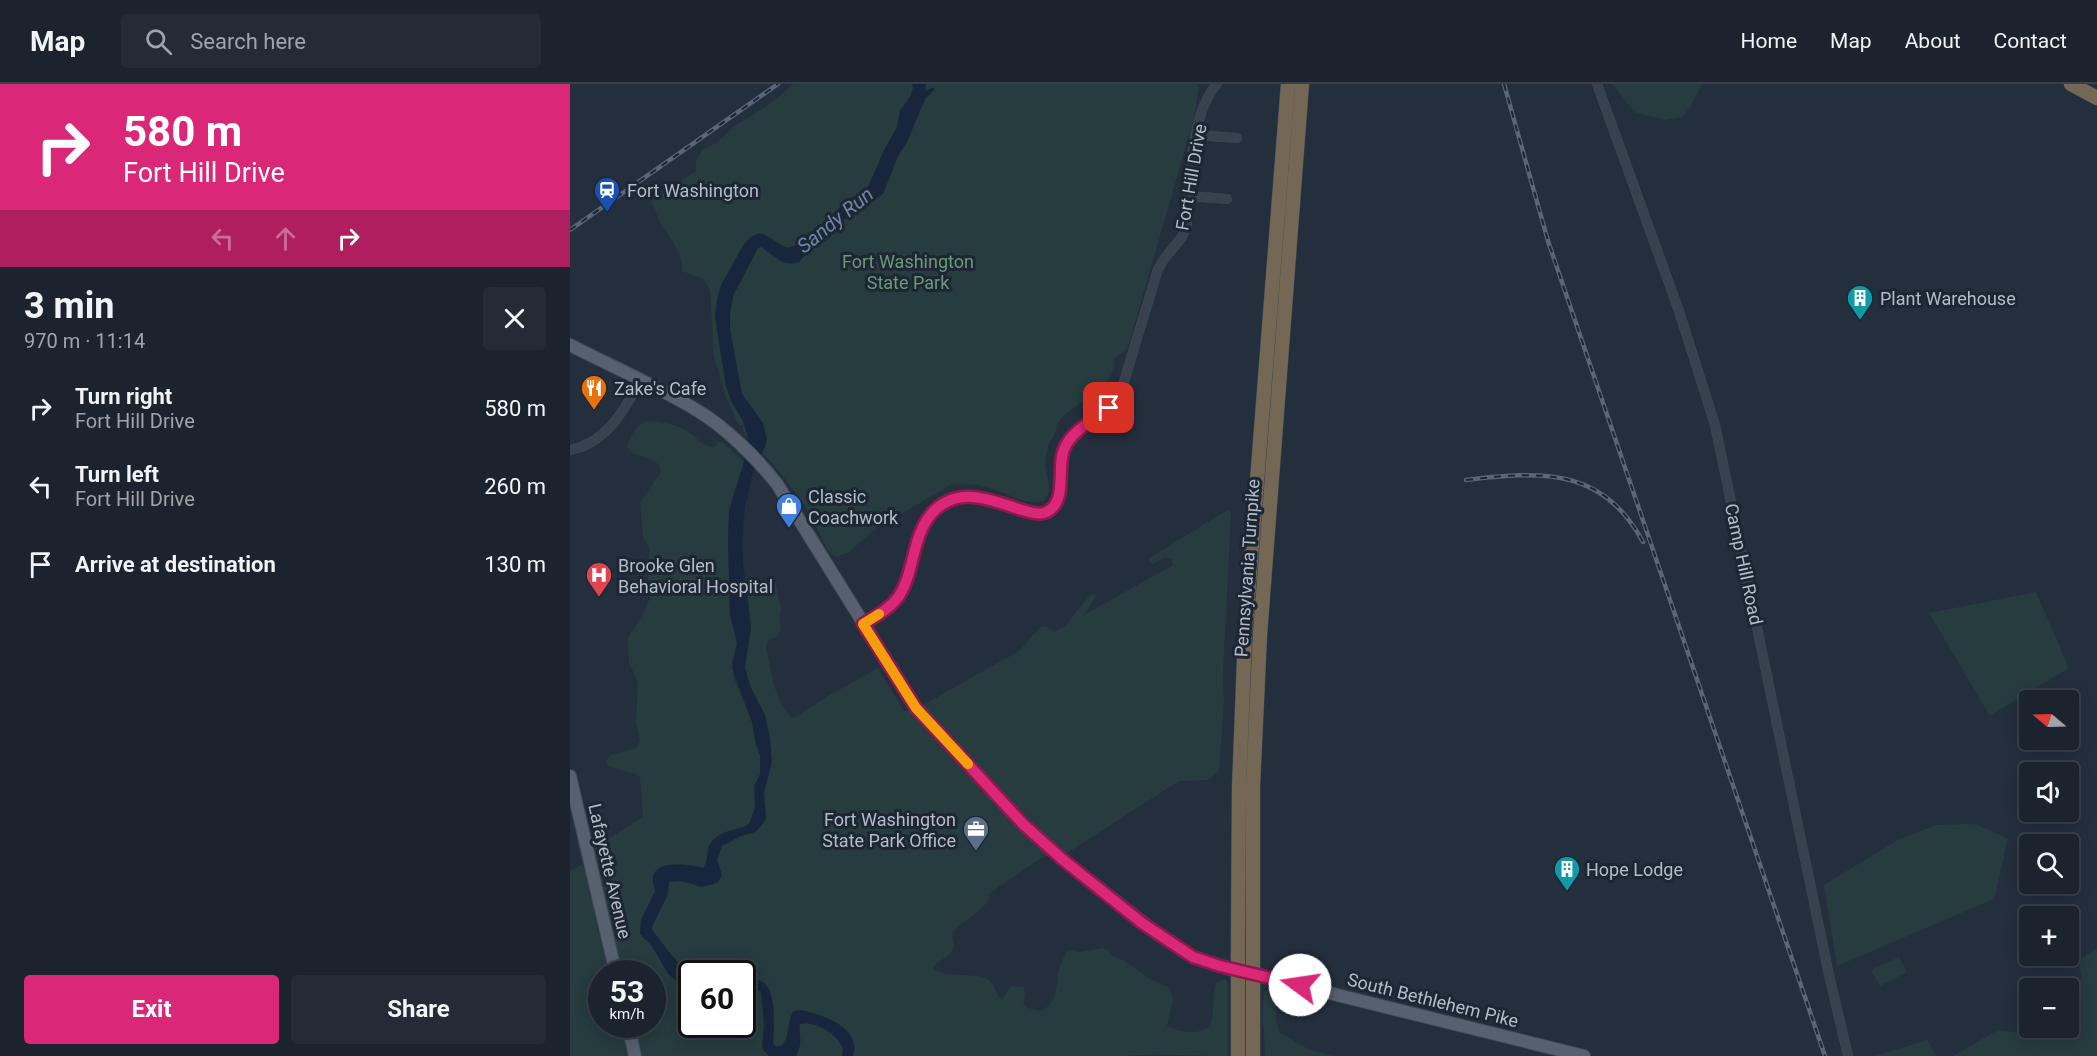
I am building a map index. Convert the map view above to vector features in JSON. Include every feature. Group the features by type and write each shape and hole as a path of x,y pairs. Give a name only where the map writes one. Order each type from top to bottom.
{"highway":[{"name":"Pennsylvania Turnpike","path":"1246,1049 1238,997 1239,788 1245,635 1288,84"},
{"name":"Pennsylvania Turnpike","path":"1246,1049 1253,1003 1253,786 1260,635 1302,84"},
{"path":"2071,84 2097,98"}],"main road":[{"name":"South Bethlehem Pike","path":"570,345 695,409 763,466 777,484 916,708 1023,824 1062,859 1142,923 1193,957 1220,966 1584,1056"},
{"name":"Lafayette Avenue","path":"570,776 613,960"},
{"path":"631,1038 635,1056"}],"street":[{"name":"Fort Hill Drive","path":"863,624 885,611 899,596 921,529 941,506 967,495 1037,514 1045,513 1055,505 1059,494 1062,455 1065,446 1079,430 1117,400 1124,386 1158,269 1184,233 1187,224 1191,161 1196,135 1208,96 1217,84"},
{"name":"Camp Hill Road","path":"1597,84 1679,311 1715,425 1848,1056"},
{"path":"1196,135 1237,138"},
{"path":"1189,196 1227,199"},
{"path":"570,450 594,441 611,426 627,405 640,381"}],"green space":[{"name":"Fort Washington State Park","path":"794,84 1197,84 1199,87 1194,118 1127,350 1114,358 1113,370 1105,389 1064,415 1057,424 1046,456 1045,465 1050,491 1044,501 1029,502 979,485 952,484 874,530 849,552 837,557 828,550 803,504 786,480 744,433 725,394 714,356 710,290 703,279 682,271 678,252 651,202 696,171 695,162 702,150 716,143 735,126 768,105","holes":["718,295 722,363 715,316"]},
{"path":"1613,84 1702,84 1691,106 1682,117 1665,120 1634,112"},
{"path":"646,421 676,426 710,447 715,447 718,442 722,442 744,461 732,499 728,527 730,614 737,643 732,659 733,676 752,722 756,745 770,737 765,715 750,686 745,667 751,627 746,583 764,580 776,584 781,610 779,619 781,629 777,637 770,639 766,645 771,674 780,702 791,717 794,718 878,668 904,711 923,705 1019,651 1040,627 1046,626 1054,632 1066,625 1090,595 1095,594 1096,596 1084,615 1173,565 1172,560 1166,557 1152,564 1148,559 1224,512 1229,510 1231,512 1223,675 1224,702 1219,771 1208,780 1179,781 1067,853 1043,857 987,895 990,899 986,904 953,932 953,950 933,968 945,974 985,978 991,982 1002,1000 1011,986 1024,987 1023,1004 1028,1008 1041,1011 1053,1000 1059,969 1066,952 1103,948 1152,980 1170,988 1173,1000 1167,1026 1188,1032 1208,1028 1212,1019 1215,987 1217,982 1226,979 1228,983 1228,1056 853,1056 852,1039 841,1026 825,1017 809,1012 789,1033 782,1046 777,1047 773,1044 774,1034 763,1050 769,1056 641,1056 637,1038 666,1038 666,960 618,960 592,849 643,817 640,777 609,767 606,761 611,755 636,748 640,741 636,720 638,682 629,663 628,638 650,598 647,567 650,551 643,536 640,502 661,472 659,465 654,461 630,451 628,446 630,439 638,426"},
{"path":"2036,592 2069,668 2033,690 2019,690 2019,698 1990,716 1929,613"},
{"path":"1976,824 2008,839 1994,899 1837,966 1824,885 1896,841 1936,825"},
{"path":"581,865 585,868 606,960 588,960 588,1038 625,1038 629,1056 570,1056 570,871"},
{"path":"2097,949 2097,1056 1953,1056 1998,1030 2019,1033 2019,1038 2079,1038 2079,981 2082,979 2079,959"},
{"path":"1899,957 1907,972 1880,986 1872,972 1873,969"},
{"path":"1268,990 1275,995 1276,1021 1280,1033 1310,1050 1334,1056 1265,1056 1262,1020 1264,992"},
{"path":"804,1023 832,1034 843,1048 842,1056 796,1056 800,1042 798,1027"},
{"path":"1927,1040 1937,1056 1875,1056"}],"water":[{"name":"Sandy Run","path":"912,84 926,84 925,91 934,87 934,90 925,99 883,194 828,230 799,262 783,262 761,247 758,248 733,296 730,329 742,394 763,423 767,439 752,475 745,508 742,540 751,627 745,667 750,686 765,715 772,762 764,793 766,818 755,832 722,846 717,860 722,875 718,882 708,886 698,886 681,881 669,882 668,894 652,930 678,962 678,982 666,970 666,960 660,960 652,946 640,934 641,920 655,891 654,874 658,869 673,865 703,868 710,844 714,839 723,833 746,826 750,822 755,807 754,786 760,774 760,755 752,722 732,668 737,643 730,614 729,510 742,470 748,438 743,421 731,401 726,386 715,316 718,295 722,283 744,244 751,237 759,233 763,234 787,248 800,244 846,202 868,187 897,127 900,110 910,97"},
{"path":"756,979 769,989 774,1012 773,1044 777,1047 782,1045 787,1037 793,1012 802,1010 828,1018 843,1027 853,1039 853,1056 842,1056 843,1048 831,1033 819,1026 806,1023 800,1024 800,1042 796,1056 769,1056 762,1046 764,1024 761,992 756,990"}],"railway":[{"path":"570,230 778,84"},
{"path":"1504,84 1548,241 1825,1056"},
{"path":"1466,480 1520,475 1544,476 1568,480 1589,487 1609,499 1627,517 1643,542"}],"slow traffic":[{"path":"879,614 863,624 916,708 968,764"}],"place":[{"name":"Fort Washington","path":"607,213"},
{"name":"Plant Warehouse","path":"1860,321"},
{"name":"Zake's Cafe","path":"594,411"},
{"name":"Classic Coachwork","path":"789,529"},
{"name":"Brooke Glen Behavioral Hospital","path":"599,598"},
{"name":"Fort Washington State Park Office","path":"976,852"},
{"name":"Hope Lodge","path":"1567,892"}],"route":[{"path":"1109,408 1079,430 1065,446 1062,455 1059,494 1055,505 1049,511 1037,514 967,495 952,499 935,510 921,529 899,596 885,611 863,624 916,708 1023,824 1062,859 1142,923 1193,957 1220,966 1300,985"}]}
